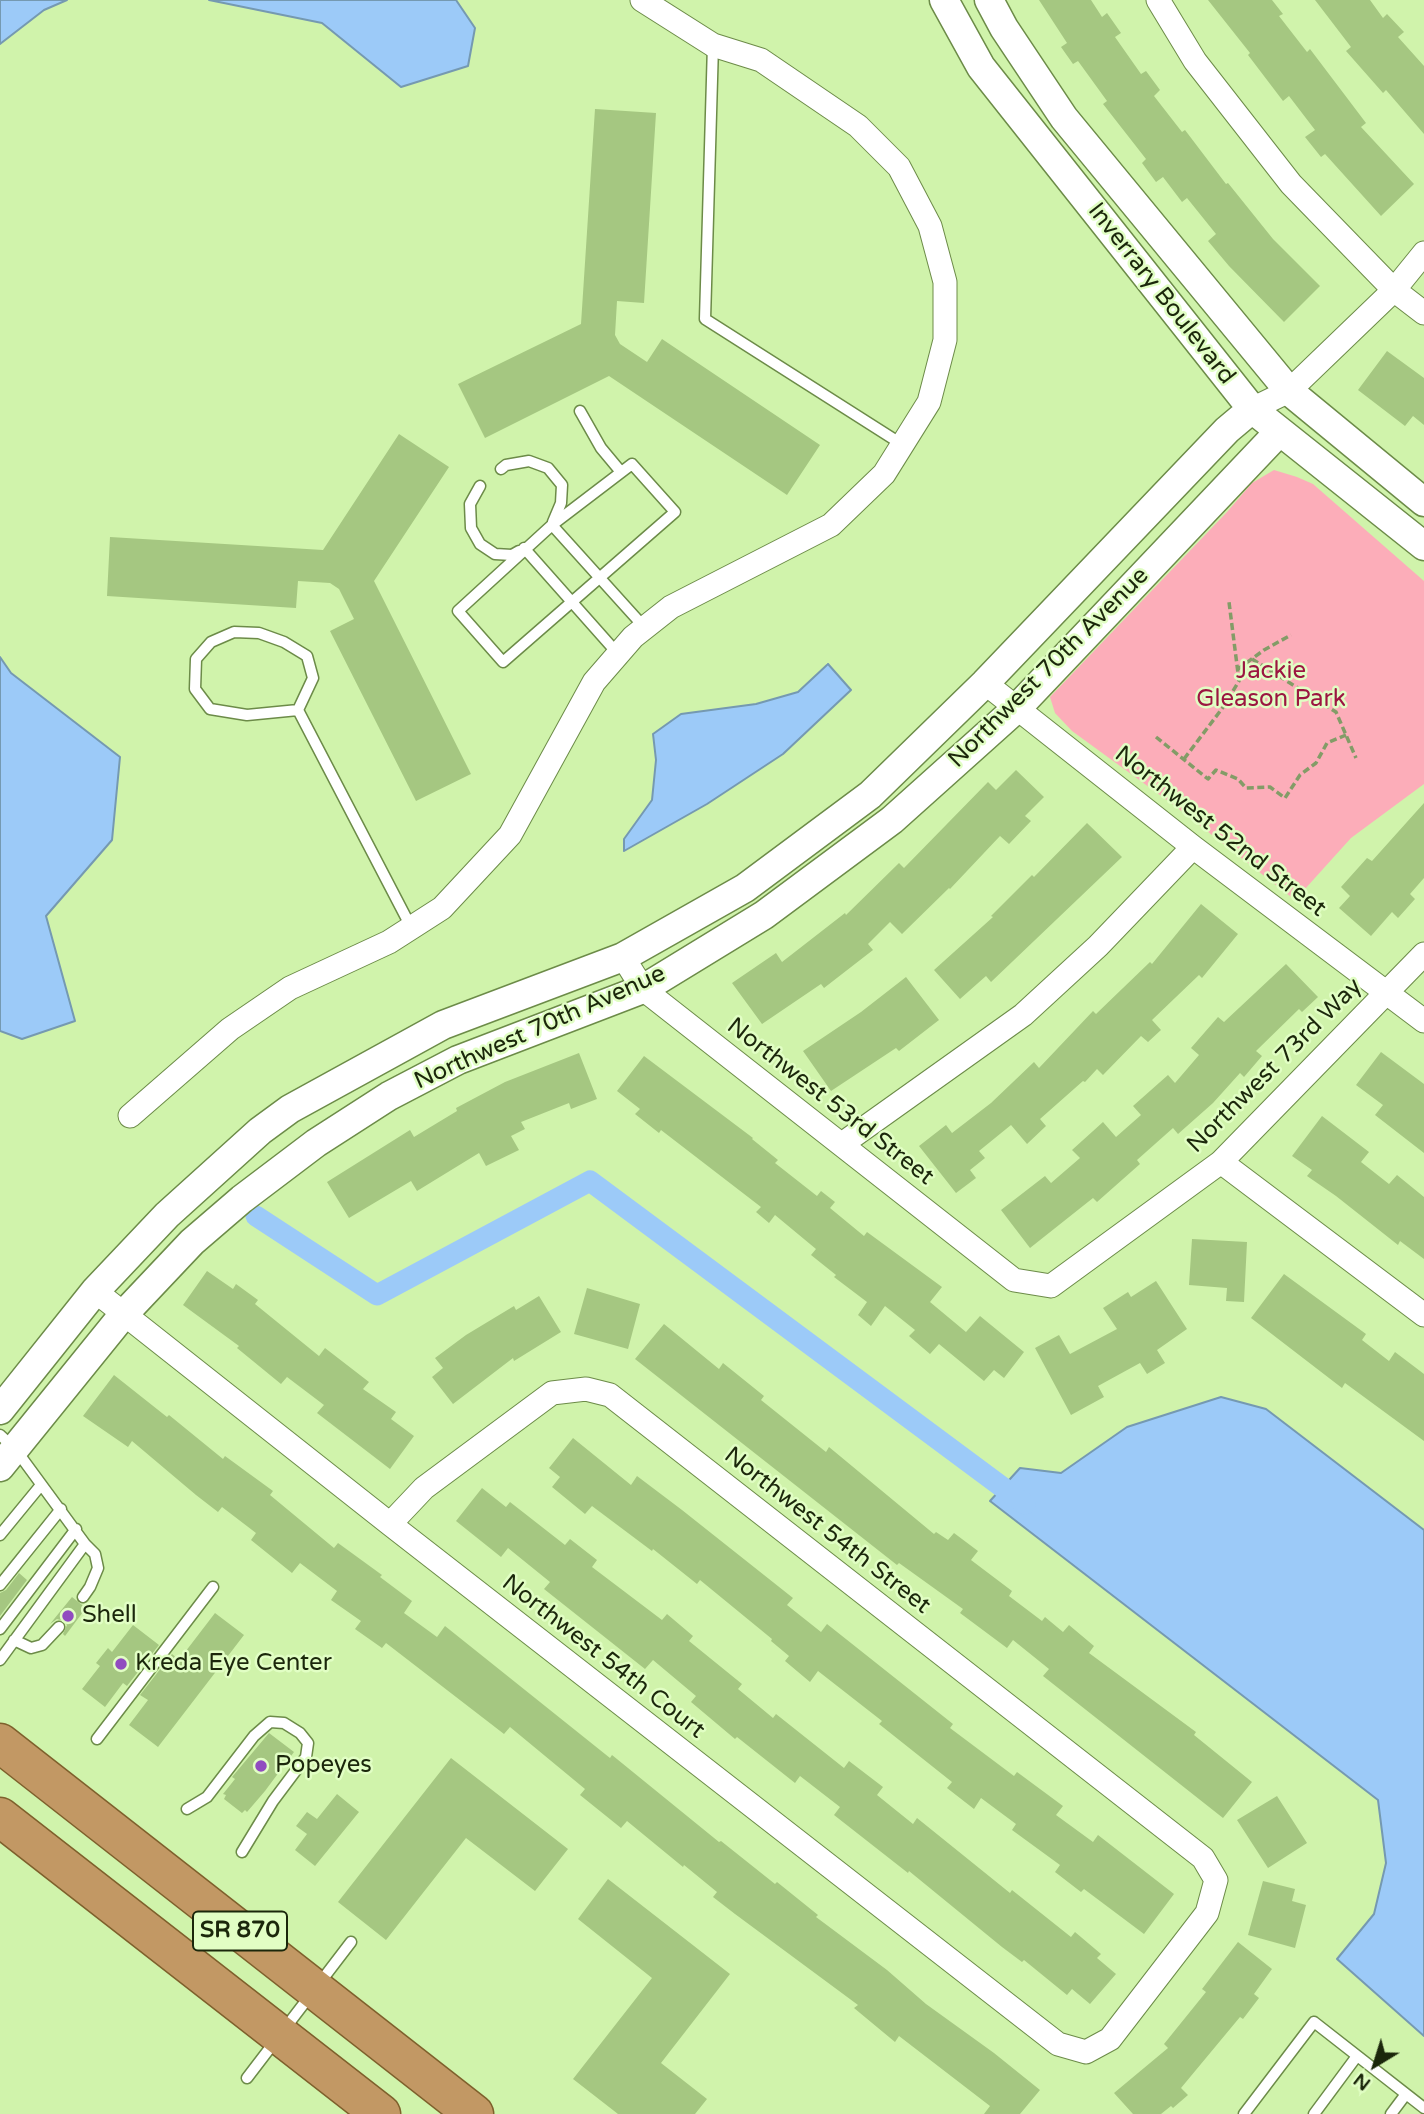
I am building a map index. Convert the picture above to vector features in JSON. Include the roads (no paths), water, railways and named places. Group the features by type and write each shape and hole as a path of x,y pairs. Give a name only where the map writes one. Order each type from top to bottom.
{"highway":[{"name":"SR 870","path":"0,1743 474,2114"},
{"name":"SR 870","path":"0,1817 381,2114"}],"street":[{"path":"131,1116 230,1029 290,988 389,942 442,908 510,835 594,682 618,654 671,607 831,525 884,474 929,402 945,340 945,282 930,226 899,167 858,126 761,60 713,46 642,0"},
{"name":"Inverrary Boulevard","path":"944,0 981,67 1252,409 1424,547"},
{"name":"Inverrary Boulevard","path":"989,0 1004,28 1064,118 1289,391 1424,502"},
{"path":"1158,0 1195,61 1291,184 1394,290 1424,313"},
{"path":"1252,409 1289,391 1394,290 1424,253"},
{"path":"1279,432 1289,391"},
{"name":"Northwest 70th Avenue","path":"0,1410 95,1291 167,1215 260,1131 290,1109 443,1025 623,957 745,888 870,795 985,684 1227,429 1252,409"},
{"name":"Northwest 70th Avenue","path":"5,1451 123,1315 192,1241 316,1143 401,1090 457,1060 643,989 764,915 891,820 1017,708 1279,432"},
{"name":"Northwest 52nd Street","path":"985,684 1424,1021"},
{"path":"842,1144 1023,1015 1098,946 1194,847"},
{"name":"Northwest 73rd Way","path":"1014,1280 1051,1286 1221,1162 1424,954"},
{"name":"Northwest 53rd Street","path":"623,957 643,989 1014,1280"},
{"path":"382,1058 401,1090"},
{"path":"1221,1162 1424,1315"},
{"name":"Northwest 54th Court","path":"95,1291 1058,2044 1086,2052"},
{"name":"Northwest 54th Street","path":"390,1524 424,1488 552,1393 586,1389 610,1395 1203,1858 1216,1880 1208,1913 1110,2039 1086,2052"}],"lane":[{"path":"713,46 705,319 903,445"},
{"path":"580,411 601,448 621,472"},
{"path":"501,469 506,465 529,461 548,468 562,485 561,503 552,525"},
{"path":"632,464 675,512 503,662 458,611 552,525 632,464"},
{"path":"480,486 470,504 471,528 480,544 495,554 512,555 524,548"},
{"path":"552,525 645,628"},
{"path":"524,548 618,654"},
{"path":"234,632 260,633 284,642 307,656 313,678 298,710 247,715 210,709 195,689 196,659 211,642 234,632"},
{"path":"298,710 411,928"},
{"path":"5,1451 41,1485 95,1554 98,1568 83,1597"},
{"path":"0,1535 41,1485"},
{"path":"0,1585 61,1509"},
{"path":"0,1629 76,1529"},
{"path":"0,1660 85,1544"},
{"path":"97,1739 212,1587"},
{"path":"14,1640 31,1648 43,1646 60,1627"},
{"path":"187,1809 207,1797 254,1736 270,1722 284,1723 300,1733 308,1742 306,1757 272,1801 242,1852"},
{"path":"247,2078 351,1942"},
{"path":"1244,2114 1314,2022 1424,2108"},
{"path":"1314,2114 1357,2056"},
{"path":"1391,2114 1406,2094"}],"water":[{"path":"0,0 67,0 44,10 0,44"},
{"path":"209,0 456,0 475,28 468,66 401,87 322,23"},
{"path":"0,657 11,673 120,757 112,840 46,916 75,1021 22,1039 0,1031"},
{"path":"828,664 851,690 783,754 707,804 624,851 624,839 652,800 656,760 653,734 681,714 756,704 798,692"},
{"path":"1221,1397 1266,1409 1424,1530 1424,2036 1337,1959 1374,1914 1386,1863 1378,1800 990,1501 1020,1468 1061,1473 1127,1427"}],"waterway":[{"path":"256,1216 377,1295 590,1181 1025,1504"}],"place":[{"name":"Shell","path":"68,1616"},
{"name":"Kreda Eye Center","path":"121,1664"},
{"name":"Popeyes","path":"261,1766"}],"park label":[{"name":"Jackie Gleason Park","path":"1271,686"}]}
